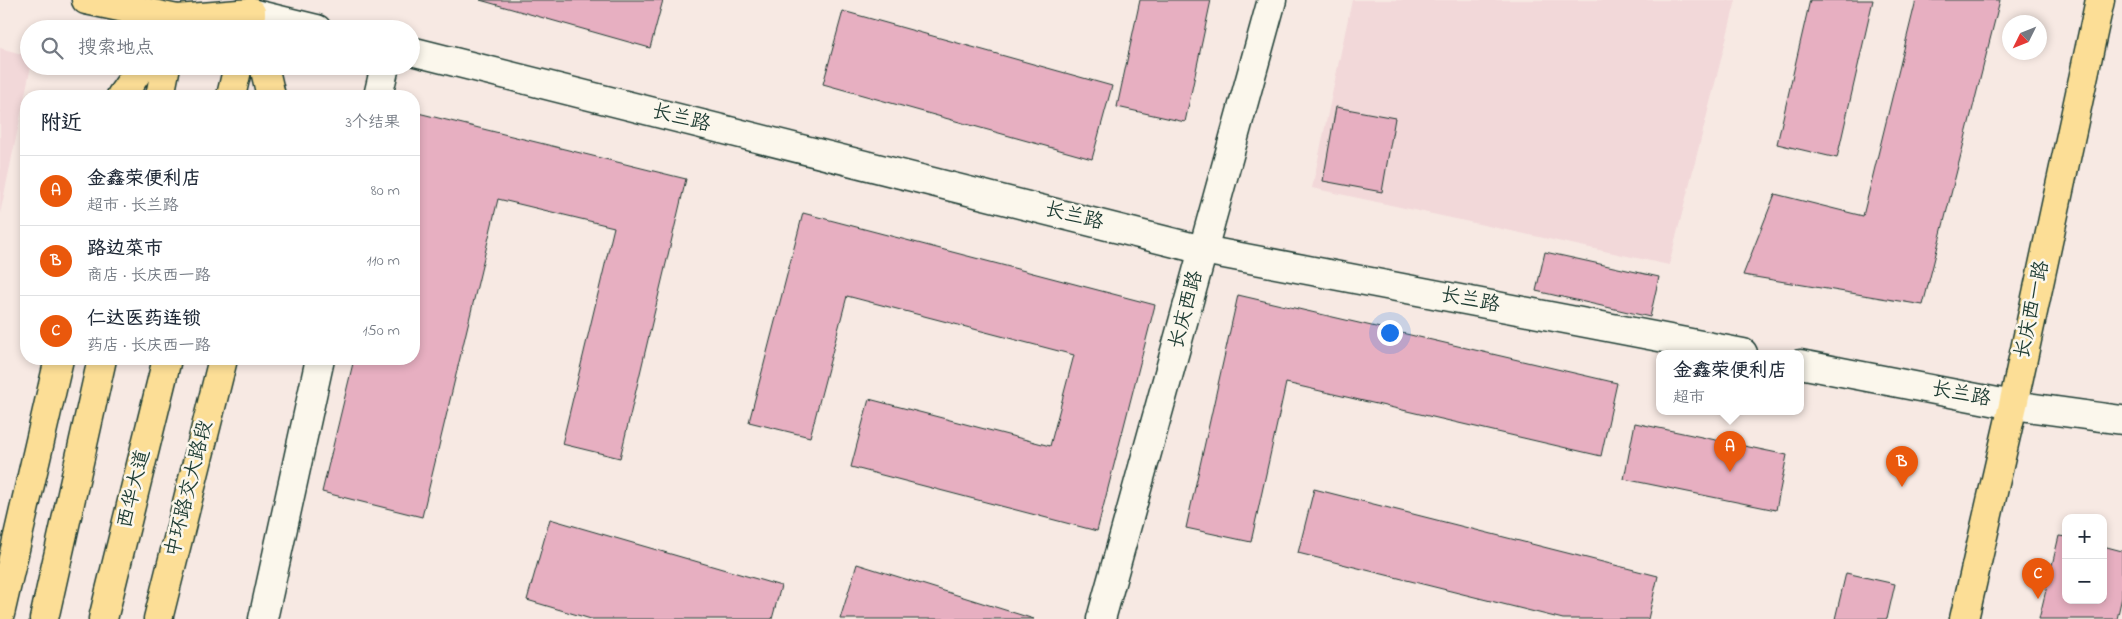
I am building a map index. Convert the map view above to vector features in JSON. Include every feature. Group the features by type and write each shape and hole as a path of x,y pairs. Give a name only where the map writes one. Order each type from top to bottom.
{"main road":[{"path":"86,0 176,19 252,18"},
{"path":"226,0 252,18"},
{"name":"长庆西一路","path":"1964,619 2013,405 2100,0"},
{"path":"125,90 136,75"},
{"path":"161,90 164,75"},
{"path":"232,90 236,75"},
{"path":"266,75 270,90"},
{"path":"0,614 58,365"},
{"path":"44,619 101,365"},
{"name":"西华大道","path":"103,619 166,365"},
{"name":"中环路交大路段","path":"158,619 222,365"}],"street":[{"name":"长庆西路","path":"1101,619 1272,0"},
{"name":"长兰路","path":"420,53 1203,250 1728,350"},
{"path":"379,90 383,75"},
{"path":"263,619 319,365"},
{"name":"长兰路","path":"1804,365 2013,405 2122,420"}],"shaded area":[{"path":"1352,0 1736,0 1669,265 1312,188"},
{"path":"0,48 20,54 20,75 29,75 26,90 20,90 20,119 0,214"}],"building":[{"path":"480,0 663,0 650,48"},
{"path":"1140,0 1211,0 1185,122 1117,107"},
{"path":"1810,0 1873,0 1837,158 1777,144"},
{"path":"1916,0 2000,0 1923,305 1743,275 1775,194 1863,216"},
{"path":"843,11 1112,86 1092,159 823,84"},
{"path":"1336,107 1395,118 1382,192 1323,181"},
{"path":"420,113 686,179 620,458 562,444 614,227 498,199 422,517 322,492 353,365 420,365"},
{"path":"803,213 1155,305 1097,531 851,467 869,399 1050,446 1074,355 847,296 810,437 749,422"},
{"path":"1545,252 1659,277 1650,317 1536,291"},
{"path":"1238,295 1617,383 1601,456 1286,383 1251,542 1186,528"},
{"path":"1635,423 1787,455 1776,510 1624,479"},
{"path":"1314,489 1658,576 1648,619 1563,619 1298,553"},
{"path":"550,519 781,586 772,619 591,619 527,600"},
{"path":"2059,536 2062,536 2062,604 2107,604 2107,547 2122,551 2122,597 2117,619 2039,619"},
{"path":"857,564 1034,619 840,619"},
{"path":"1846,573 1895,584 1887,619 1835,619"}],"place":[{"name":"金鑫荣便利店","path":"1730,472"},
{"name":"路边菜市","path":"1902,487"},
{"name":"仁达医药连锁","path":"2038,599"}]}
